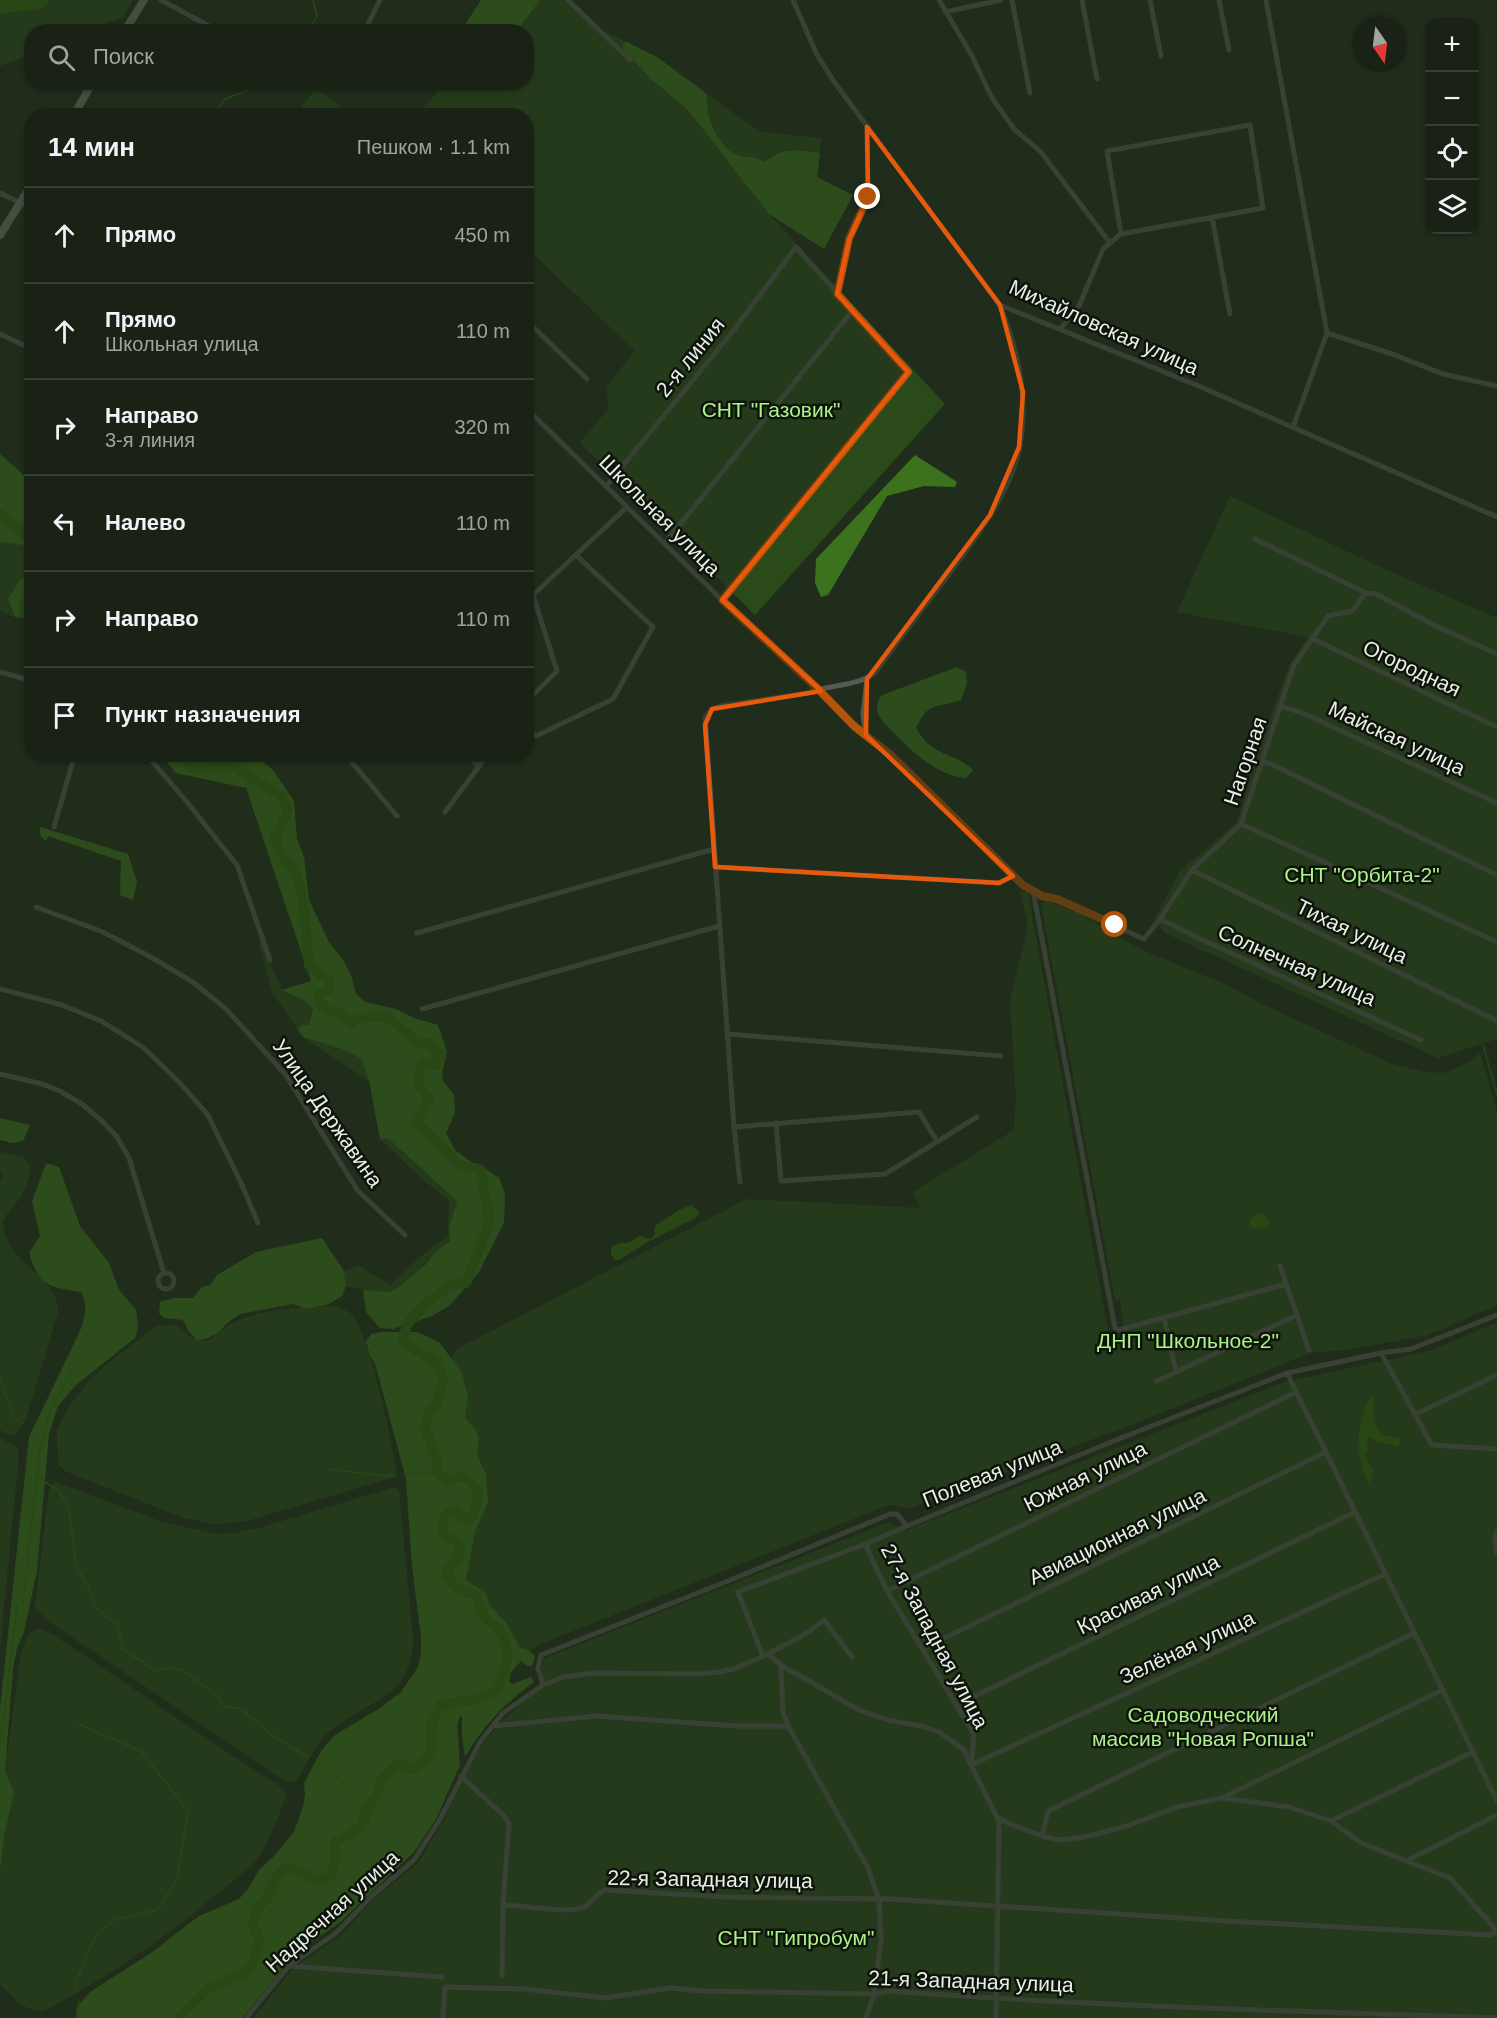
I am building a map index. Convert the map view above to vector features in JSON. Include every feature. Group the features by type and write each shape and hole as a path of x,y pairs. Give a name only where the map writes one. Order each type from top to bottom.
{"main road":[{"path":"129,24 144,0"},
{"path":"78,108 88,90"},
{"path":"0,235 24,197"}],"street":[{"path":"161,0 205,24"},
{"path":"368,24 380,0"},
{"path":"568,0 630,60"},
{"name":"Михайловская улица","path":"793,0 817,55 835,83 1000,305 1293,426 1497,517"},
{"path":"939,0 971,54 992,98 1014,129 1040,151 1110,243"},
{"path":"945,12 1001,0"},
{"path":"1012,0 1030,93"},
{"path":"1082,0 1097,79"},
{"path":"1150,0 1161,56"},
{"path":"1219,0 1229,50"},
{"path":"1266,0 1327,333 1293,426"},
{"path":"1060,329 1079,306 1103,249 1121,234 1263,208 1250,125 1107,151 1121,234"},
{"path":"722,600 908,372 837,294 849,238 868,197 867,127"},
{"path":"0,193 24,206"},
{"path":"1212,217 1230,314"},
{"name":"2-я линия","path":"607,485 733,331 796,247 837,294"},
{"path":"740,1182 727,1034 705,717 712,709 720,706 808,693 867,679 876,672 977,536 1007,483 1020,447 1023,392 1021,372 1010,329 1000,305"},
{"path":"664,543 853,310"},
{"path":"534,328 587,379"},
{"path":"1327,333 1395,355 1443,374 1497,387"},
{"path":"0,334 24,345"},
{"name":"Школьная улица","path":"534,416 722,600 866,735 892,756 1023,885 1042,896 1057,899 1144,939"},
{"path":"534,594 627,507"},
{"path":"1256,539 1366,593 1376,594 1436,626 1497,654"},
{"path":"534,734 536,736 613,699 653,627 577,556"},
{"name":"Нагорная","path":"1144,939 1161,919 1192,870 1241,824 1294,665 1328,616 1352,611 1366,593"},
{"path":"534,598 557,671 534,692"},
{"name":"Огородная","path":"1313,639 1497,727"},
{"path":"0,672 24,679"},
{"path":"866,735 863,715 867,679"},
{"name":"Майская улица","path":"1281,706 1305,714 1497,803"},
{"path":"54,826 73,762"},
{"path":"153,762 237,865 270,960"},
{"path":"352,762 398,816"},
{"path":"474,762 479,767"},
{"path":"445,812 482,762"},
{"path":"1261,762 1269,763 1497,875"},
{"path":"1241,824 1497,942"},
{"path":"417,933 714,849"},
{"path":"715,867 999,883 1013,876"},
{"name":"Тихая улица","path":"1192,870 1497,1021"},
{"path":"1033,891 1115,1328 1119,1330 1286,1284"},
{"name":"Улица Державина","path":"36,907 103,932 147,955 193,982 226,1009 285,1074 358,1191 405,1235"},
{"name":"Солнечная улица","path":"1161,919 1421,1040"},
{"path":"422,1009 720,926"},
{"path":"0,989 62,1005 101,1021 144,1048 179,1082 208,1115 258,1223"},
{"path":"727,1034 1001,1056"},
{"path":"0,1074 42,1084 60,1091 82,1104 117,1137 129,1158 164,1273"},
{"path":"734,1126 919,1112 937,1142"},
{"path":"776,1123 781,1181 885,1174 977,1117"},
{"path":"1280,1266 1309,1350"},
{"path":"1157,1381 1297,1315"},
{"name":"Полевая улица","path":"543,1685 538,1668 541,1655 890,1515 897,1514 907,1526 1287,1373 1420,1345 1497,1315"},
{"path":"1164,1318 1176,1372"},
{"path":"1381,1353 1432,1445 1497,1449"},
{"path":"1287,1373 1497,1801"},
{"path":"1414,1415 1497,1375"},
{"name":"Южная улица","path":"887,1591 1296,1392"},
{"name":"Авиационная улица","path":"922,1649 1326,1452"},
{"name":"Красивая улица","path":"956,1705 1355,1512"},
{"name":"27-я Западная улица","path":"907,1526 868,1543 869,1556 887,1591 974,1734 971,1765"},
{"path":"1497,1531 1495,1539 1497,1553"},
{"path":"868,1543 738,1592 766,1655 859,1710 888,1720 939,1732 963,1749 999,1821 996,2018"},
{"name":"Зелёная улица","path":"971,1765 1384,1574"},
{"name":"Надречная улица","path":"246,2018 289,1966 336,1934 372,1895 414,1860 439,1821 480,1742 503,1713 543,1685 563,1677 595,1673 719,1672 734,1669 807,1633 824,1620 852,1657"},
{"path":"1042,1836 1048,1811 1414,1633"},
{"path":"781,1665 783,1713 788,1726 868,1868 879,1900 881,1940 874,1994 866,2018"},
{"path":"998,1817 1042,1836 1060,1840 1085,1837 1130,1825 1178,1807 1222,1798 1442,1690"},
{"path":"493,1726 596,1716 736,1726 788,1726"},
{"path":"1331,1821 1472,1752"},
{"path":"461,1776 509,1823 503,1904 502,1975"},
{"path":"1222,1798 1289,1807 1331,1821 1361,1843 1450,1878 1497,1931"},
{"path":"1406,1862 1497,1815"},
{"name":"22-я Западная улица","path":"503,1904 573,1910 585,1906 598,1892 606,1890 727,1897 879,1900 998,1906 1378,1930 1490,1935 1497,1931"},
{"path":"289,1966 442,1977"},
{"name":"21-я Западная улица","path":"443,2018 445,1987 524,1989 605,1998 670,1988 703,1991 874,1994 889,1991 996,1999 1229,2010 1497,2018"}],"highlighted area":[{"path":"867,127 1000,305 1023,392 1019,447 990,515 867,679 866,735 1013,876 999,883 715,867 705,725 712,709 821,691 722,600 908,372 837,294 849,239 868,197"}],"green space":[{"path":"0,0 133,0 124,16 104,24 24,24 24,57 0,66"},
{"name":"СНТ \"Газовик\"","path":"540,0 567,0 603,31 627,42 623,44 623,50 652,80 688,110 769,214 945,404 755,615 580,443 609,408 606,387 635,351 534,255 534,108 423,108 439,90 534,90 534,24 522,24"},
{"path":"314,90 319,90 343,108 301,108"},
{"path":"707,94 760,132 821,138 820,153 791,150 779,153 765,162 733,153 716,134 708,110"},
{"name":"СНТ \"Орбита-2\"","path":"1230,496 1382,568 1497,618 1497,1039 1438,1058 1165,933 1154,920 1180,871 1237,822 1256,758 1289,665 1308,637 1177,612"},
{"path":"0,542 23,545 24,577 8,599 15,617 0,611"},
{"name":"ДНП \"Школьное-2\"","path":"1020,891 1028,893 1109,1337 1125,1337 1120,1300 1115,1300 1041,904 1047,901 1078,913 1142,950 1227,985 1264,1005 1392,1064 1424,1072 1444,1073 1469,1062 1480,1053 1497,1112 1497,1305 1428,1335 1345,1350 1310,1353 1136,1423 911,1508 889,1505 529,1650 520,1648 507,1624 489,1604 486,1594 464,1579 468,1570 475,1531 488,1503 486,1474 477,1455 479,1437 465,1418 467,1402 465,1386 451,1358 455,1350 747,1199 920,1208 913,1192 1014,1130 1016,1099 1010,1001 1028,926"},
{"path":"260,941 282,990 307,1002 313,1009 309,1025 301,1025 298,1030 272,992"},
{"path":"303,1037 342,1049 362,1059 369,1081"},
{"path":"380,1139 389,1139 457,1201 449,1227 450,1241 435,1252 408,1282 388,1292 346,1286 344,1271 359,1266 390,1285 421,1256 448,1236 449,1201"},
{"path":"0,1152 23,1157 31,1167 24,1191 5,1217 3,1227 19,1258 52,1291 57,1301 58,1312 25,1422 12,1436 0,1430 0,1181 3,1178 0,1170"},
{"path":"331,1306 349,1312 365,1340 385,1413 397,1472 395,1477 243,1522 213,1524 181,1517 65,1471 58,1465 57,1431 67,1409 88,1382 108,1363 157,1326 176,1325 190,1337 207,1341 226,1327 251,1316 277,1310"},
{"name":"Садоводческий массив \"Новая Ропша\"","path":"1497,1322 1497,2018 253,2018 293,1968 340,1936 375,1898 418,1863 442,1823 483,1744 507,1716 539,1688 543,1659 889,1522 904,1531 1285,1382 1433,1350"},
{"path":"0,1438 18,1448 18,1464 0,1648"},
{"path":"56,1482 160,1521 215,1534 259,1528 395,1487 399,1491 413,1638 407,1671 400,1682 382,1698 324,1736 298,1778 293,1783 287,1782 48,1621 35,1607 49,1489"},
{"path":"38,1628 82,1654 281,1787 287,1794 266,1845 246,1870 153,1943 111,1972 44,2011 25,2007 0,1985 0,1831 7,1756 21,1653 28,1635"}],"shaded area":[{"path":"0,0 49,0 42,8 0,14"},
{"path":"481,0 540,0 522,24 466,24"},
{"path":"627,42 657,57 707,94 712,127 721,142 733,153 765,162 779,153 791,150 820,153 817,177 853,195 824,249 769,214 688,110 652,80 623,50 623,44"},
{"path":"0,454 24,476 24,546 0,542"},
{"path":"915,455 957,482 955,487 924,486 887,496 828,595 821,597 815,583 816,559"},
{"path":"24,577 24,618 15,617 8,599"},
{"path":"957,667 966,672 967,684 961,700 929,709 916,728 929,745 973,770 966,778 945,773 917,755 883,722 877,708 880,696"},
{"path":"167,762 263,762 273,770 294,801 297,839 304,857 309,900 329,942 344,961 356,994 365,1002 396,1009 414,1018 438,1025 447,1052 442,1072 443,1081 454,1095 455,1113 446,1133 455,1150 499,1178 505,1194 504,1222 479,1272 449,1306 432,1316 393,1329 380,1328 366,1312 363,1290 390,1292 426,1264 435,1252 450,1241 449,1227 457,1201 389,1139 380,1139 369,1081 362,1059 342,1049 303,1037 298,1030 301,1025 309,1025 313,1009 307,1002 282,990 311,981 246,788 176,773"},
{"path":"40,827 128,854 137,882 133,900 120,895 121,861 48,836 46,841 40,835"},
{"path":"0,1118 30,1125 23,1141 13,1143 0,1140"},
{"path":"46,1163 59,1167 80,1226 109,1263 119,1290 136,1310 138,1327 135,1338 76,1385 58,1406 49,1434 37,1571 24,1632 17,1648 13,1669 5,1772 14,1792 4,1835 0,1871 0,1709 29,1437 80,1331 85,1311 85,1302 81,1292 46,1283 37,1273 29,1253 40,1236 32,1201"},
{"path":"691,1205 699,1214 695,1218 619,1260 615,1260 611,1254 611,1247 620,1243 628,1243 640,1236 650,1239 654,1236 655,1226"},
{"path":"1260,1213 1269,1219 1270,1224 1266,1229 1252,1228 1249,1224 1256,1214"},
{"path":"322,1238 344,1271 346,1286 342,1296 329,1304 307,1309 293,1304 240,1314 219,1332 208,1338 197,1340 183,1320 164,1318 159,1313 160,1302 173,1298 193,1298 202,1287 210,1285 217,1275 256,1252"},
{"path":"417,1332 439,1342 462,1373 468,1397 465,1418 479,1437 477,1455 486,1474 488,1503 475,1531 465,1579 486,1594 489,1604 507,1624 520,1648 529,1650 535,1656 532,1666 527,1666 521,1661 511,1672 509,1682 512,1684 531,1677 534,1682 495,1716 465,1757 462,1717 460,1716 457,1724 460,1765 436,1819 414,1852 338,1924 308,1944 289,1962 242,2018 76,2018 77,2007 90,1992 151,1953 199,1916 239,1899 259,1870 294,1832 303,1807 304,1783 321,1751 335,1735 380,1708 401,1692 418,1667 421,1637 412,1566 406,1479 375,1363 370,1356 366,1341 371,1334"},
{"path":"1374,1394 1374,1416 1378,1430 1382,1435 1399,1438 1400,1441 1398,1446 1378,1442 1368,1436 1365,1456 1373,1471 1369,1484 1361,1460 1359,1437 1365,1409"}],"waterway":[{"path":"312,24 317,16 313,0"},
{"path":"218,108 225,99 248,90"},
{"path":"0,514 24,534"},
{"path":"24,604 24,610"},
{"path":"178,2018 209,1988 244,1974 254,1961 260,1941 253,1925 256,1909 268,1897 275,1880 285,1869 299,1871 319,1881 331,1875 336,1858 335,1842 362,1827 367,1808 378,1793 381,1780 398,1764 413,1769 426,1760 432,1748 430,1736 433,1719 440,1706 475,1699 496,1691 505,1668 507,1651 503,1636 485,1618 476,1595 459,1589 447,1576 449,1567 458,1559 460,1547 455,1539 446,1537 444,1534 442,1528 444,1519 447,1513 456,1511 462,1517 471,1519 476,1506 477,1494 473,1485 462,1476 447,1480 437,1473 438,1464 425,1428 427,1417 437,1402 443,1377 437,1363 402,1341 408,1323 427,1303 448,1286 466,1283 490,1222 480,1169 459,1166 442,1146 416,1123 429,1098 418,1084 422,1063 436,1065 440,1056 432,1044 417,1042 387,1017 358,1018 351,1023 340,1014 323,1006 319,995 329,989 329,980 309,966 300,887 275,838 288,808 281,796 232,766 197,769 188,765 188,762"},
{"path":"1483,1045 1497,1095"},
{"path":"23,1605 39,1454 48,1417 79,1356"},
{"path":"0,1380 15,1418 22,1423"},
{"path":"329,1469 394,1476"},
{"path":"405,1474 437,1473"},
{"path":"37,1477 58,1490 69,1508 76,1567 87,1584 96,1608 118,1625 123,1650 156,1672 165,1668 181,1669 217,1695 225,1707 240,1708 271,1734 307,1757"},
{"path":"0,1746 17,1606"},
{"path":"76,1992 75,1984 96,1934 117,1919 157,1910 177,1880 188,1811 141,1751 78,1724"},
{"path":"316,1763 371,1802"},
{"path":"79,2000 79,2018"}],"route":[{"path":"868,197 849,238 837,294 908,372 722,600 818,689 854,726 892,756 1023,885 1042,896 1057,899 1115,925"}],"park label":[{"name":"СНТ \"Гипробум\"","path":"796,1937"}]}
